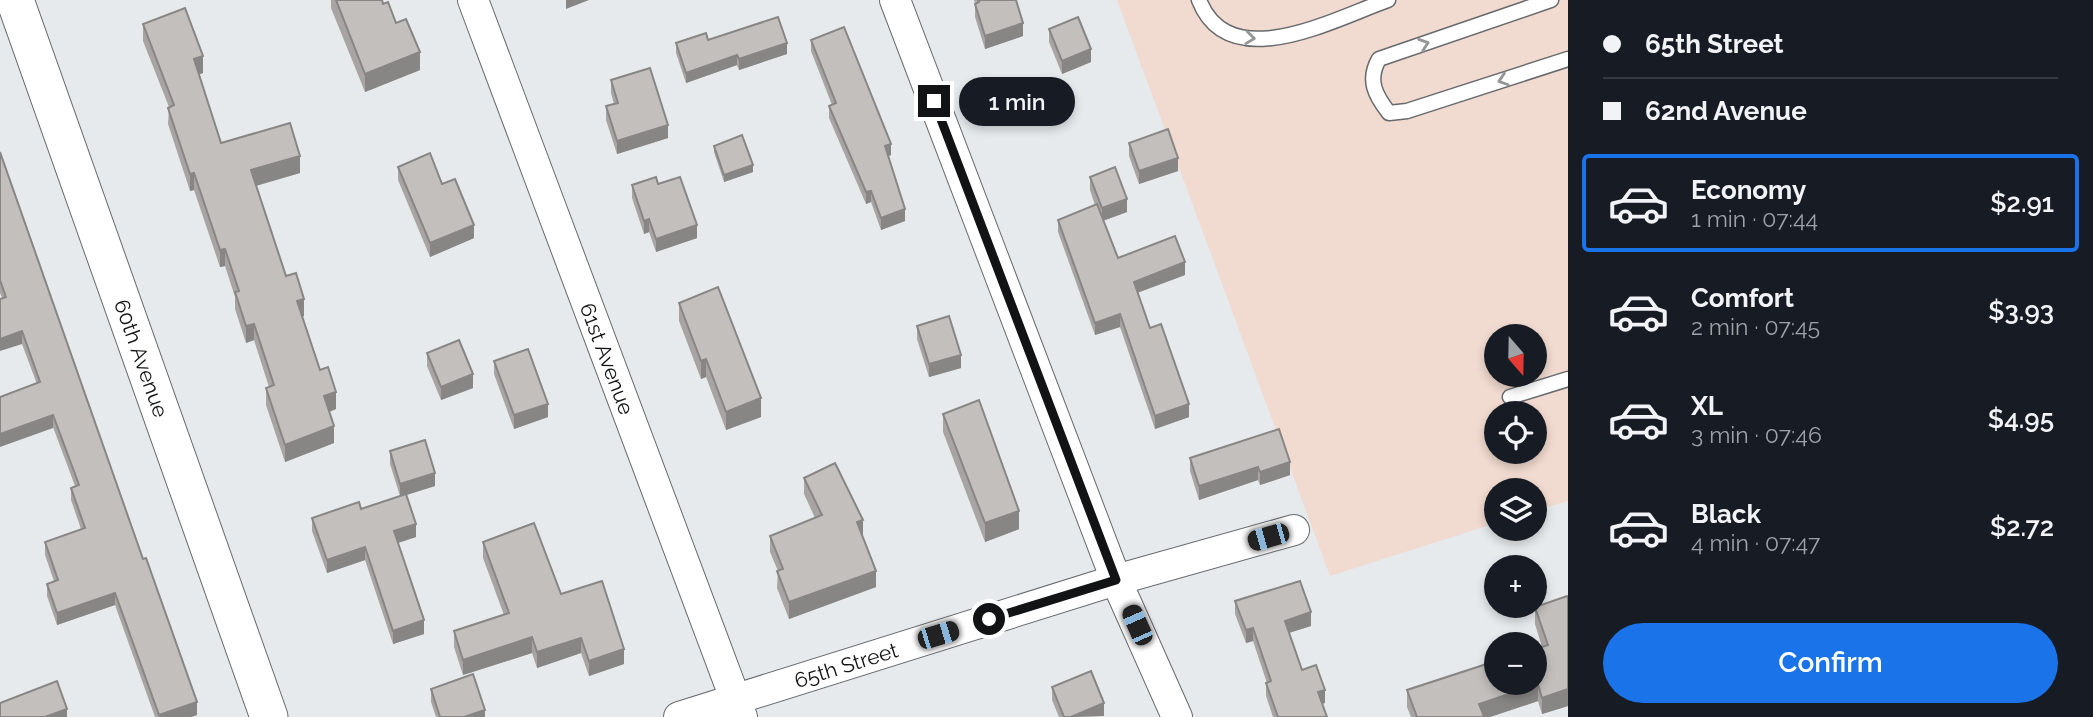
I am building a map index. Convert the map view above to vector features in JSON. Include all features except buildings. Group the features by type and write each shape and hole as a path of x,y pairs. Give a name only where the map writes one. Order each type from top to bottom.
{"street":[{"name":"60th Avenue","path":"15,0 269,717"},
{"name":"61st Avenue","path":"473,0 738,708"},
{"path":"895,0 1116,580 1177,717"},
{"name":"65th Street","path":"679,717 738,708 1116,580 1294,530"}],"lane":[{"path":"1199,0 1213,23 1223,31 1248,41 1277,38 1388,0"},
{"path":"1551,0 1379,59 1372,71 1374,94 1389,113 1407,111 1568,60"},
{"path":"1510,397 1568,379"}],"shaded area":[{"path":"1117,0 1568,0 1568,501 1547,507 1547,478 1484,478 1484,527 1330,576"}],"route":[{"path":"934,101 1116,580 989,619"}]}
